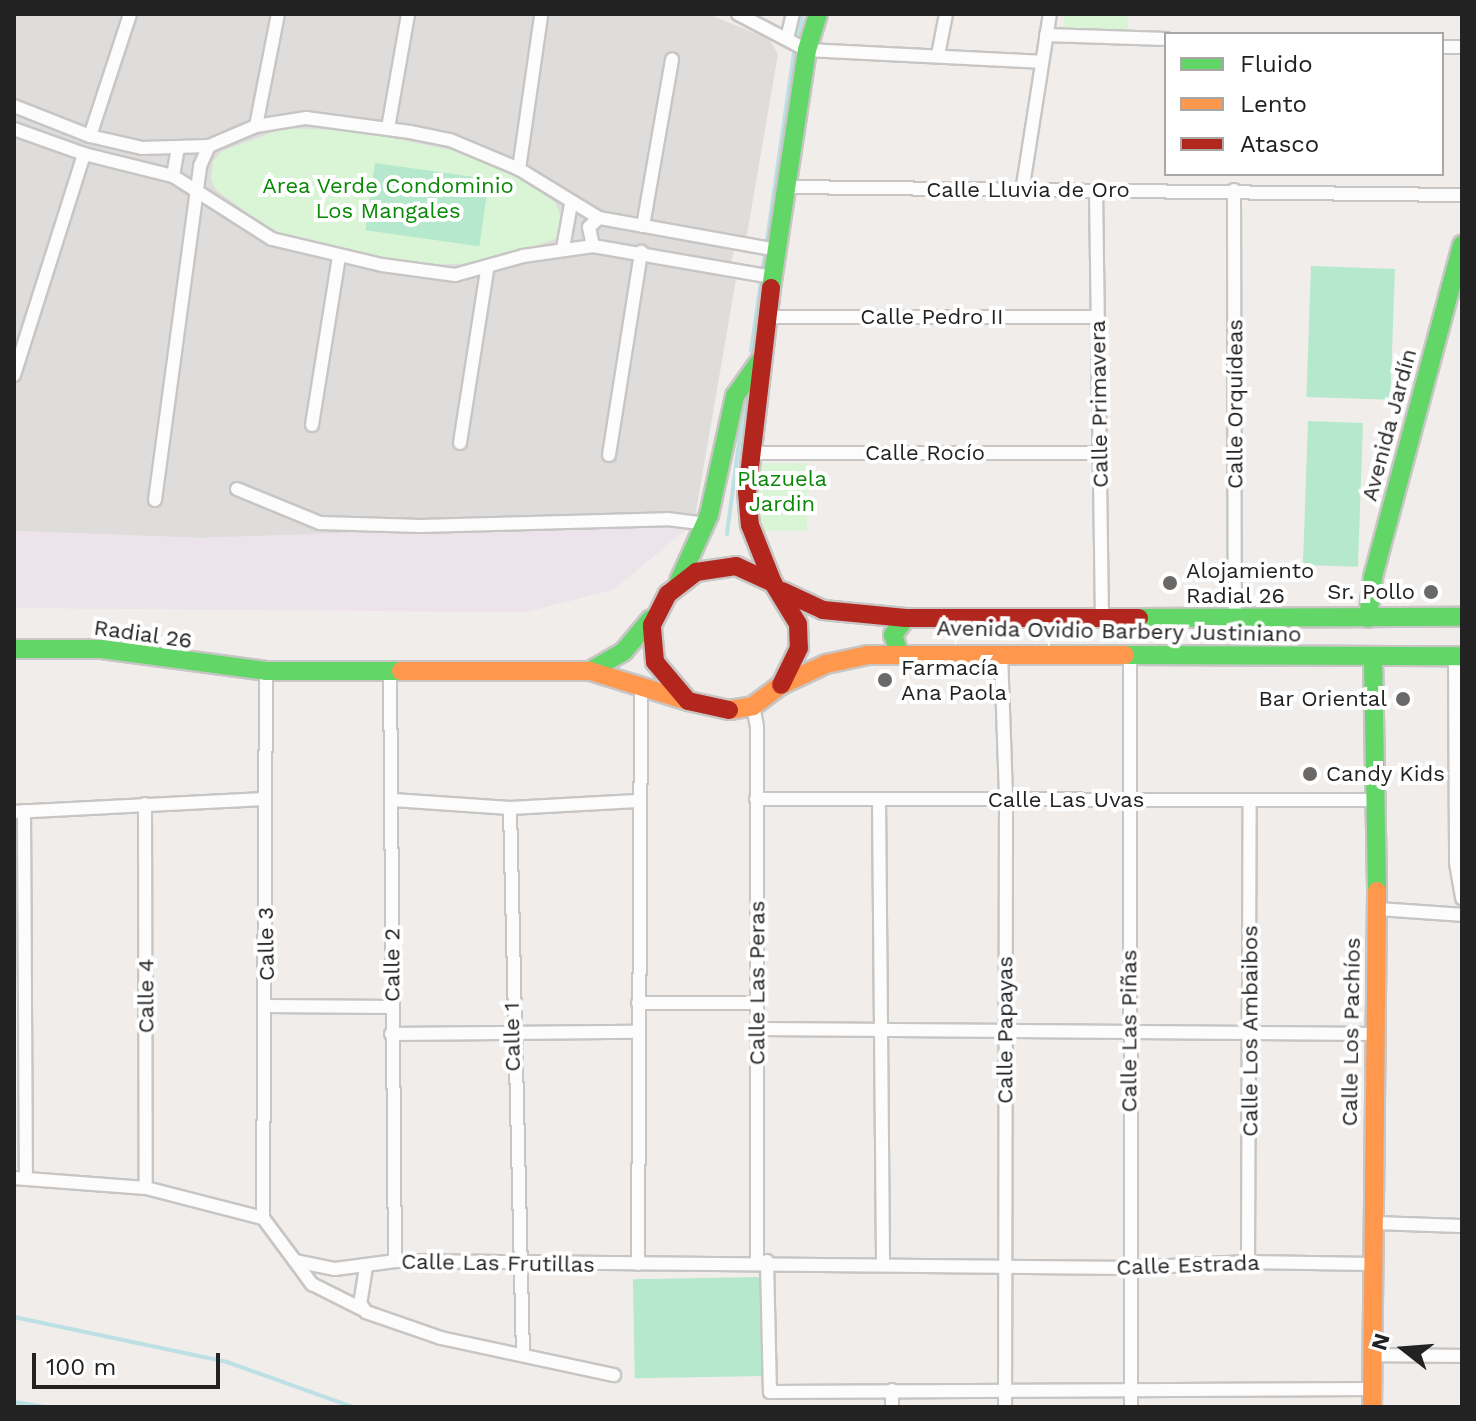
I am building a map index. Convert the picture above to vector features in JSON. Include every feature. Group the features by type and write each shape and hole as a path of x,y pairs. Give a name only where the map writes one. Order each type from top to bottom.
{"main road":[{"path":"266,671 390,668 590,671 641,690 720,711 753,706 781,685 799,648 798,624 776,586 750,525 751,453 767,317 764,275 767,251 786,187 807,50 818,14"},
{"name":"Avenida Jardín","path":"1368,618 1373,577 1462,245"},
{"path":"590,671 624,651 678,583 705,524 735,396 762,358"},
{"path":"678,583 706,569 736,566 776,586"},
{"name":"Avenida Ovidio Barbery Justiniano","path":"776,586 823,610 906,618 1462,617"},
{"path":"660,607 650,642 655,662 688,701"},
{"path":"899,653 893,635 906,618"},
{"name":"Radial 26","path":"14,649 102,649 266,671"},
{"name":"Avenida Ovidio Barbery Justiniano","path":"781,685 826,664 899,653 1373,658 1459,656"},
{"name":"Calle Los Pachíos","path":"1371,1398 1377,909 1373,658"}],"street":[{"path":"90,136 130,14"},
{"path":"256,126 278,14"},
{"path":"388,128 408,14"},
{"path":"738,14 807,50 1040,62"},
{"path":"787,39 793,14"},
{"path":"938,55 946,14"},
{"path":"1022,192 1040,62 1050,14"},
{"path":"519,169 541,17"},
{"path":"1046,35 1164,39"},
{"path":"643,226 672,60"},
{"path":"14,106 90,136 142,148 209,146 256,126 306,118 388,128 450,140 519,169 571,204 599,218 767,251"},
{"path":"14,129 84,154 173,176 199,197 272,239 339,257 443,274 487,270 563,248 593,246 764,275"},
{"path":"155,500 199,197 200,166 209,146"},
{"path":"173,176 178,148"},
{"path":"14,375 84,154"},
{"name":"Calle Lluvia de Oro","path":"786,187 1462,195"},
{"name":"Calle Primavera","path":"1096,190 1102,618"},
{"name":"Calle Orquídeas","path":"1234,190 1235,618"},
{"path":"563,248 571,204"},
{"path":"593,246 589,227 599,218"},
{"path":"609,455 641,252"},
{"path":"312,425 339,257"},
{"path":"460,443 487,270"},
{"name":"Calle Pedro II","path":"767,317 1097,317"},
{"name":"Calle Rocío","path":"751,453 1099,453"},
{"path":"237,489 320,523 421,526 667,519 705,524"},
{"name":"Calle Papayas","path":"1001,653 1006,799 1005,1407"},
{"name":"Calle Las Piñas","path":"1130,654 1128,1033 1131,1407"},
{"path":"1459,656 1456,863 1462,898"},
{"name":"Calle 2","path":"390,668 395,1261"},
{"name":"Calle 3","path":"263,1218 268,1006 263,799 266,671"},
{"path":"638,1264 637,801 641,690"},
{"name":"Calle Las Peras","path":"753,706 762,1261 770,1392 892,1390"},
{"path":"263,799 19,811 20,1179 146,1188 263,1218 312,1284 362,1309 441,1338 614,1375"},
{"name":"Calle Las Uvas","path":"756,799 1376,800"},
{"path":"879,799 883,1263"},
{"path":"393,800 510,808 637,801"},
{"name":"Calle Los Ambaibos","path":"1248,1262 1250,800"},
{"name":"Calle 4","path":"145,804 146,1188"},
{"name":"Calle 1","path":"510,808 517,1251 524,1263 523,1354"},
{"path":"1377,909 1462,915"},
{"path":"638,1003 756,1003"},
{"path":"268,1006 392,1007"},
{"path":"758,1029 1375,1034"},
{"path":"391,1034 637,1032"},
{"path":"1374,1223 1462,1226"},
{"name":"Calle Las Frutillas","path":"295,1261 335,1269 395,1261 883,1263"},
{"name":"Calle Estrada","path":"883,1263 1130,1268 1248,1262 1371,1264"},
{"path":"362,1309 366,1267"},
{"path":"1372,1355 1462,1356"},
{"path":"892,1407 892,1390 1132,1389 1371,1398"},
{"path":"1253,1392 1253,1407"}],"shaded area":[{"path":"14,14 708,14 769,39 778,54 746,240 735,246 728,276 736,279 694,523 201,538 14,531"},
{"path":"694,523 613,590 526,612 14,608 14,531 201,538"}],"green space":[{"path":"1064,14 1128,14 1128,29 1064,29"},
{"name":"Area Verde Condominio Los Mangales","path":"285,128 358,131 456,151 514,175 555,202 563,222 558,238 483,263 420,265 305,245 275,233 216,190 211,180 213,161 222,151"},
{"path":"375,163 489,179 479,246 366,230"},
{"path":"1311,266 1395,269 1390,400 1306,397"},
{"path":"1308,421 1363,423 1358,567 1303,565"},
{"name":"Plazuela Jardin","path":"756,463 807,463 807,531 756,531"},
{"path":"762,1277 764,1376 635,1378 633,1279"}],"waterway":[{"path":"798,34 803,14"},
{"path":"751,351 794,54"},
{"path":"727,534 745,398"},
{"path":"14,1317 227,1362 353,1407"},
{"path":"14,1402 46,1407"}],"traffic: fast":[{"path":"771,288 807,50 818,14"},
{"path":"1368,618 1373,577 1462,245"},
{"path":"679,581 709,515 735,396 762,358"},
{"path":"1139,618 1462,617"},
{"path":"899,653 893,635 906,618"},
{"path":"590,671 624,651 651,619"},
{"path":"14,649 102,649 266,671 401,671"},
{"path":"1125,655 1462,656"},
{"path":"1373,658 1377,891"}],"traffic: slow":[{"path":"729,710 753,706 781,685 826,664 868,655 1125,655"},
{"path":"401,671 590,671 685,700"},
{"path":"1372,1407 1377,891"}],"traffic: jam":[{"path":"771,288 747,492 750,525 773,583"},
{"path":"729,710 688,701 655,662 652,625 668,594 696,572 736,566 773,583 798,624 799,648 781,685"},
{"path":"782,591 823,610 906,618 1139,618"}],"place":[{"name":"Alojamiento Radial 26","path":"1170,583"},
{"name":"Sr. Pollo","path":"1431,592"},
{"name":"Farmacía Ana Paola","path":"885,680"},
{"name":"Bar Oriental","path":"1403,699"},
{"name":"Candy Kids","path":"1310,774"}]}
